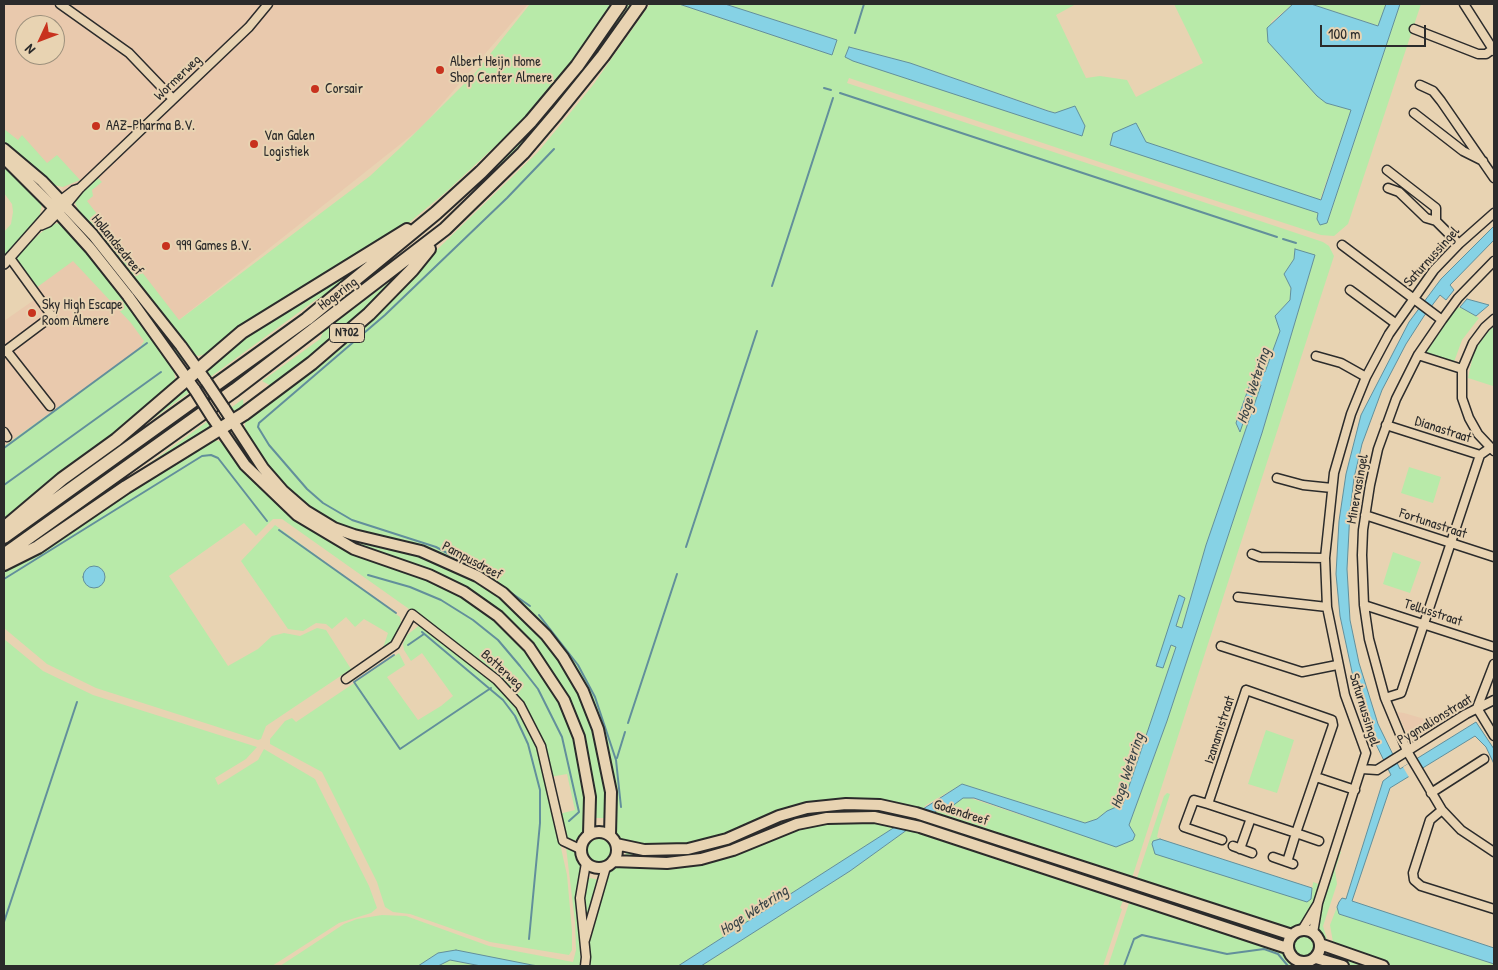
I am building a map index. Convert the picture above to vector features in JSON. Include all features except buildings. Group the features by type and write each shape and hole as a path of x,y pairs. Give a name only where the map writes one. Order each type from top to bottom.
{"highway":[{"name":"Hogering","path":"4,537 307,319 436,213 481,172 531,121 576,66 620,4"},
{"name":"Hogering","path":"4,555 235,390 445,230 522,153 557,114 603,56 640,4"},
{"name":"N702","path":"4,528 56,484 116,440 242,332 436,213"},
{"name":"N702","path":"4,564 38,547 126,487 233,421 312,363 369,314 412,270 445,230"}],"main road":[{"name":"Hollandsedreef","path":"4,149 113,259 198,369 224,408"},
{"name":"Hollandsedreef","path":"4,158 60,206 187,378 219,430"},
{"name":"Pampusdreef","path":"224,408 254,456 294,502 317,518 354,535 421,551 453,564 503,593 546,635 563,657 583,691 598,729 611,792 610,836"},
{"path":"219,430 245,465 297,515 354,549 430,575 464,592 498,616 523,640 554,681 579,737 590,797 589,834"},
{"name":"Godendreef","path":"616,844 631,849 654,850 698,847 726,839 779,816 828,805 880,805 916,813 1292,935"},
{"name":"Godendreef","path":"610,864 666,863 701,859 733,850 797,824 827,818 874,817 902,822 1287,948"},
{"path":"603,832 610,836 616,844 616,856 610,864 595,868 586,863 580,848 585,838 589,834 603,832"},
{"path":"1344,966 1316,958 1308,962 1299,962 1291,957 1287,948 1292,935 1302,930 1314,933 1320,944 1383,966"},
{"path":"1316,958 1320,944"}],"street":[{"path":"60,4 129,53 173,99"},
{"name":"Wormerweg","path":"60,206 249,27 268,4"},
{"path":"1414,29 1478,54 1486,54 1494,50 1464,4"},
{"path":"1420,85 1433,91 1441,101 1494,178"},
{"path":"1414,114 1463,151 1483,162"},
{"path":"1387,170 1436,208 1436,221"},
{"path":"1388,188 1399,192 1426,218 1436,221 1459,244"},
{"path":"50,406 5,351 52,316 7,261 60,206"},
{"name":"Saturnussingel","path":"1314,933 1318,903 1366,753 1351,713 1337,665 1327,607 1325,558 1332,488 1342,441 1366,377 1395,324 1459,244 1494,213"},
{"path":"1342,245 1439,318"},
{"name":"Minervasingel","path":"1494,261 1439,318 1396,399 1378,450 1365,515 1362,555 1364,605 1369,639 1385,698 1407,751 1430,793 1442,810 1461,830 1494,852"},
{"path":"1350,290 1395,324"},
{"path":"1492,449 1473,427 1464,408 1462,369 1473,343 1485,327 1494,319"},
{"path":"1418,355 1462,369"},
{"path":"1316,356 1341,363 1366,377"},
{"name":"Dianastraat","path":"1386,425 1480,455 1492,449"},
{"path":"1385,698 1401,693 1480,455"},
{"path":"1277,478 1303,485 1332,488"},
{"name":"Fortunastraat","path":"1365,515 1494,557"},
{"path":"1252,554 1260,557 1325,558"},
{"path":"1238,597 1327,607"},
{"name":"Tellusstraat","path":"1364,605 1494,647"},
{"name":"Botterweg","path":"346,678 395,646 412,614 490,674 520,705 541,746 564,841 580,848"},
{"path":"1221,646 1302,672 1337,665"},
{"path":"1494,664 1477,708 1494,736"},
{"name":"Izanamistraat","path":"1208,804 1246,690 1332,720 1333,725 1296,833 1290,863 1273,857"},
{"name":"Pygmalionstraat","path":"1362,769 1370,771 1382,767 1477,708 1494,700"},
{"path":"1430,793 1484,759"},
{"path":"1316,777 1355,790"},
{"path":"1222,840 1184,827 1194,800 1319,841"},
{"path":"1442,810 1430,820 1414,873 1414,880 1421,886 1494,910"},
{"path":"1251,818 1237,848 1252,853"},
{"path":"585,966 585,942 580,898 586,863"},
{"path":"585,942 610,864"},
{"name":"Saturnussingel","path":"1302,930 1318,903"}],"shaded area":[{"path":"4,4 528,4 422,127 102,381 4,454 4,321 34,300 26,289 63,187 4,143"},
{"path":"1397,712 1404,713 1438,723 1411,742"}],"green space":[{"path":"530,4 613,4 561,78 534,110 446,192 400,230 206,354 198,356 191,354 143,287 141,288 81,216 75,203 81,191 97,177 102,182 92,190 93,196 87,201 179,320 370,176 475,73"},
{"path":"626,4 634,4 574,88 499,171 495,166"},
{"path":"650,4 679,4 832,55 837,40 725,4 1076,4 1056,15 1086,78 1100,76 1127,80 1136,97 1203,63 1174,4 1293,4 1271,22 1277,52 1326,103 1351,110 1320,200 1113,133 1318,213 1317,218 1329,218 1400,4 1421,4 1348,224 1334,236 1321,235 1192,193 849,78 847,83 1323,242 1329,246 1334,256 1131,881 931,815 944,806 947,810 962,798 967,797 1033,819 1135,835 1129,825 1167,721 1262,433 1315,255 1294,259 1284,274 1291,288 1290,300 1275,316 1281,331 1265,372 1260,371 1265,354 1261,354 1236,422 1239,431 1256,385 1261,385 1206,545 1182,628 1176,627 1185,598 1179,595 1170,626 1171,645 1176,647 1123,804 1107,811 1097,819 1085,823 962,784 926,805 922,810 838,802 716,841 658,849 618,840 615,833 609,760 565,655 483,577 350,532 317,513 273,473 245,431 245,420 418,268 538,152 593,85","holes":["849,47 910,63 1055,113 1082,136 845,57"]},
{"path":"1311,4 1386,4 1379,26"},
{"path":"4,129 18,140 22,135 47,163 57,155 80,180 63,187 53,185 4,146"},
{"path":"4,166 42,203 39,219 4,256 4,232 11,224 13,212 12,204 4,193"},
{"path":"72,219 102,253 187,359 182,362 131,291 118,281 69,221"},
{"path":"59,223 65,226 117,287 173,368 176,381 171,389 4,521 4,446 139,349 144,341 131,323 73,261 36,288 18,264 19,252 50,225"},
{"path":"401,235 325,296 317,299 209,378 201,369 230,347"},
{"path":"410,266 384,295 275,388 262,381 320,339 323,332"},
{"path":"1460,307 1479,318 1462,340 1454,362 1426,353 1448,319"},
{"path":"1494,326 1494,390 1493,386 1468,378 1474,351"},
{"path":"184,384 190,392 103,455 86,472 16,519"},
{"path":"243,399 244,411 236,417 227,407 230,404 232,407"},
{"path":"208,421 212,429 16,555 100,495 102,498"},
{"path":"239,436 257,465 276,489 315,520 349,536 421,554 461,570 494,590 537,628 574,679 593,721 604,764 609,818 593,818 589,768 572,711 558,683 523,636 493,610 452,583 363,550 339,539 301,515 267,485 243,459 231,442"},
{"path":"214,440 225,443 307,524 450,587 504,625 543,669 572,725 581,776 587,787 585,833 573,842 564,837 559,814 575,810 567,774 550,777 521,704 433,626 282,519 273,519 256,536 244,523 169,576 228,666 258,649 272,636 284,633 300,636 317,628 326,630 351,669 266,726 261,739 258,740 96,688 47,664 4,628 4,569 115,498","holes":["94,566 101,568 105,574 102,585 87,569"]},
{"path":"1409,467 1441,477 1433,503 1401,493"},
{"path":"275,525 400,617 401,622 395,640 383,648 388,633 364,619 355,627 346,617 332,629 326,624 316,623 303,631 288,629 241,561"},
{"path":"1393,552 1421,562 1410,593 1383,584"},
{"path":"421,624 499,687 512,701 529,728 544,772 567,875 572,931 572,950 569,955 490,942 410,914 393,912 385,907 377,882 322,772 270,744 270,739 285,721 292,718 296,722 399,653 405,665 387,677 418,720 441,706 453,696 422,653 411,661 404,650 403,644 407,635"},
{"path":"4,639 43,671 93,695 257,747 246,759 215,778 218,785 258,760 264,749 315,779 369,886 377,908 371,913 339,923 272,966 4,966"},
{"path":"1266,730 1294,740 1277,793 1248,784"},
{"path":"1167,793 1170,794 1157,837 1160,839 1153,841 1311,899 1313,882 1321,885 1302,926 1291,931 1137,883 1164,796"},
{"path":"860,805 915,815 907,820 847,814 690,859 625,859 626,850 672,852 799,812"},
{"path":"840,818 900,824 678,966 589,966 589,935 607,875 619,864 674,865 771,835"},
{"path":"925,818 1129,885 1127,892 917,824"},
{"path":"911,827 1125,896 1103,966 701,966 850,871"},
{"path":"599,839 607,843 611,851 607,859 599,863 591,859 587,851 591,843"},
{"path":"566,847 575,852 582,868 578,918 581,966 539,966 438,953 418,966 280,966 344,924 357,919 382,915 406,916 489,946 573,962 576,950 575,922"},
{"path":"1339,850 1341,852 1335,870 1337,884 1323,926 1329,946 1318,933 1317,925 1324,895"},
{"path":"585,877 600,880 589,916 585,917 583,897"},
{"path":"1143,891 1281,935 1278,942 1141,896"},
{"path":"1132,899 1285,951 1290,960 1298,965 1322,963 1319,966 1108,966"},
{"path":"1337,907 1339,914 1494,964 1494,966 1390,966 1334,948 1330,925"},
{"path":"1304,935 1312,938 1315,946 1312,954 1304,957 1296,954 1293,946 1296,938"},
{"path":"1336,953 1378,966 1351,966 1334,961"},
{"path":"450,960 481,966 438,966"}],"water":[{"path":"679,4 725,4 837,40 832,55"},
{"path":"1293,4 1311,4 1378,26 1386,4 1400,4 1327,223 1320,225 1317,219 1318,213 1110,145 1113,133 1136,123 1146,142 1321,200 1351,110 1326,103 1317,96 1268,42 1267,28"},
{"path":"849,47 910,63 1055,113 1075,106 1085,126 1082,136 853,61 845,57"},
{"path":"1494,226 1494,240 1450,285 1454,290 1446,300 1440,295 1424,316 1406,344 1382,390 1362,444 1354,478 1347,569 1350,620 1359,663 1378,724 1400,769 1476,722 1494,749 1494,764 1486,747 1475,736 1390,788 1352,901 1494,948 1494,964 1339,914 1337,907 1342,898 1346,899 1383,781 1391,775 1368,728 1357,695 1340,616 1336,574 1339,521 1346,474 1361,415 1409,322 1441,279"},
{"name":"Hoge Wetering","path":"1295,249 1315,255 1262,433 1167,721 1129,825 1135,835 1133,840 1116,847 974,798 963,798 947,810 944,806 911,827 850,871 701,966 678,966 962,784 1085,823 1097,819 1107,811 1123,804 1176,647 1171,645 1163,668 1156,666 1179,595 1185,598 1176,626 1182,628 1206,545 1261,385 1256,385 1240,432 1236,423 1261,354 1266,354 1260,371 1265,372 1280,331 1275,316 1290,300 1291,288 1284,274 1294,259"},
{"path":"1467,299 1489,305 1476,316 1460,307"},
{"path":"94,566 102,569 105,577 102,585 94,588 86,585 83,577 86,569"},
{"path":"1160,839 1312,888 1311,899 1307,902 1155,854 1153,841"},
{"path":"456,950 539,966 481,966 450,960 438,966 418,966 438,953"}],"pier":[{"path":"1416,759 1422,771 1410,779 1403,767"}],"waterway":[{"path":"855,33 864,4"},
{"path":"824,88 831,90"},
{"path":"840,93 1277,237"},
{"path":"772,286 833,98"},
{"path":"530,606 477,569 436,547 352,520 323,503 307,489 269,445 258,427 259,423 385,315 507,198 554,149"},
{"path":"1283,239 1296,243"},
{"path":"686,547 757,331"},
{"path":"4,448 147,343"},
{"path":"4,485 161,372"},
{"path":"4,579 202,456 211,455 218,458 267,521"},
{"path":"279,530 396,613"},
{"path":"628,723 677,574"},
{"path":"368,575 410,587 441,600 473,620 498,640 520,666 538,689 562,737 579,812 569,821"},
{"path":"539,615 578,665 595,697 616,760 621,807"},
{"path":"422,632 503,700 515,716 528,744 540,790 540,823 529,939"},
{"path":"408,645 424,634"},
{"path":"394,655 354,682 400,749 491,688"},
{"path":"4,922 77,702"},
{"path":"617,758 625,732"},
{"path":"1124,966 1134,939 1142,935 1227,954 1264,949 1278,954 1288,966"}],"place":[{"name":"Albert Heijn Home Shop Center Almere","path":"440,70"},
{"name":"Corsair","path":"315,89"},
{"name":"AAZ-Pharma B.V.","path":"96,126"},
{"name":"Van Galen Logistiek","path":"254,144"},
{"name":"999 Games B.V.","path":"166,246"},
{"name":"Sky High Escape Room Almere","path":"32,313"}]}
